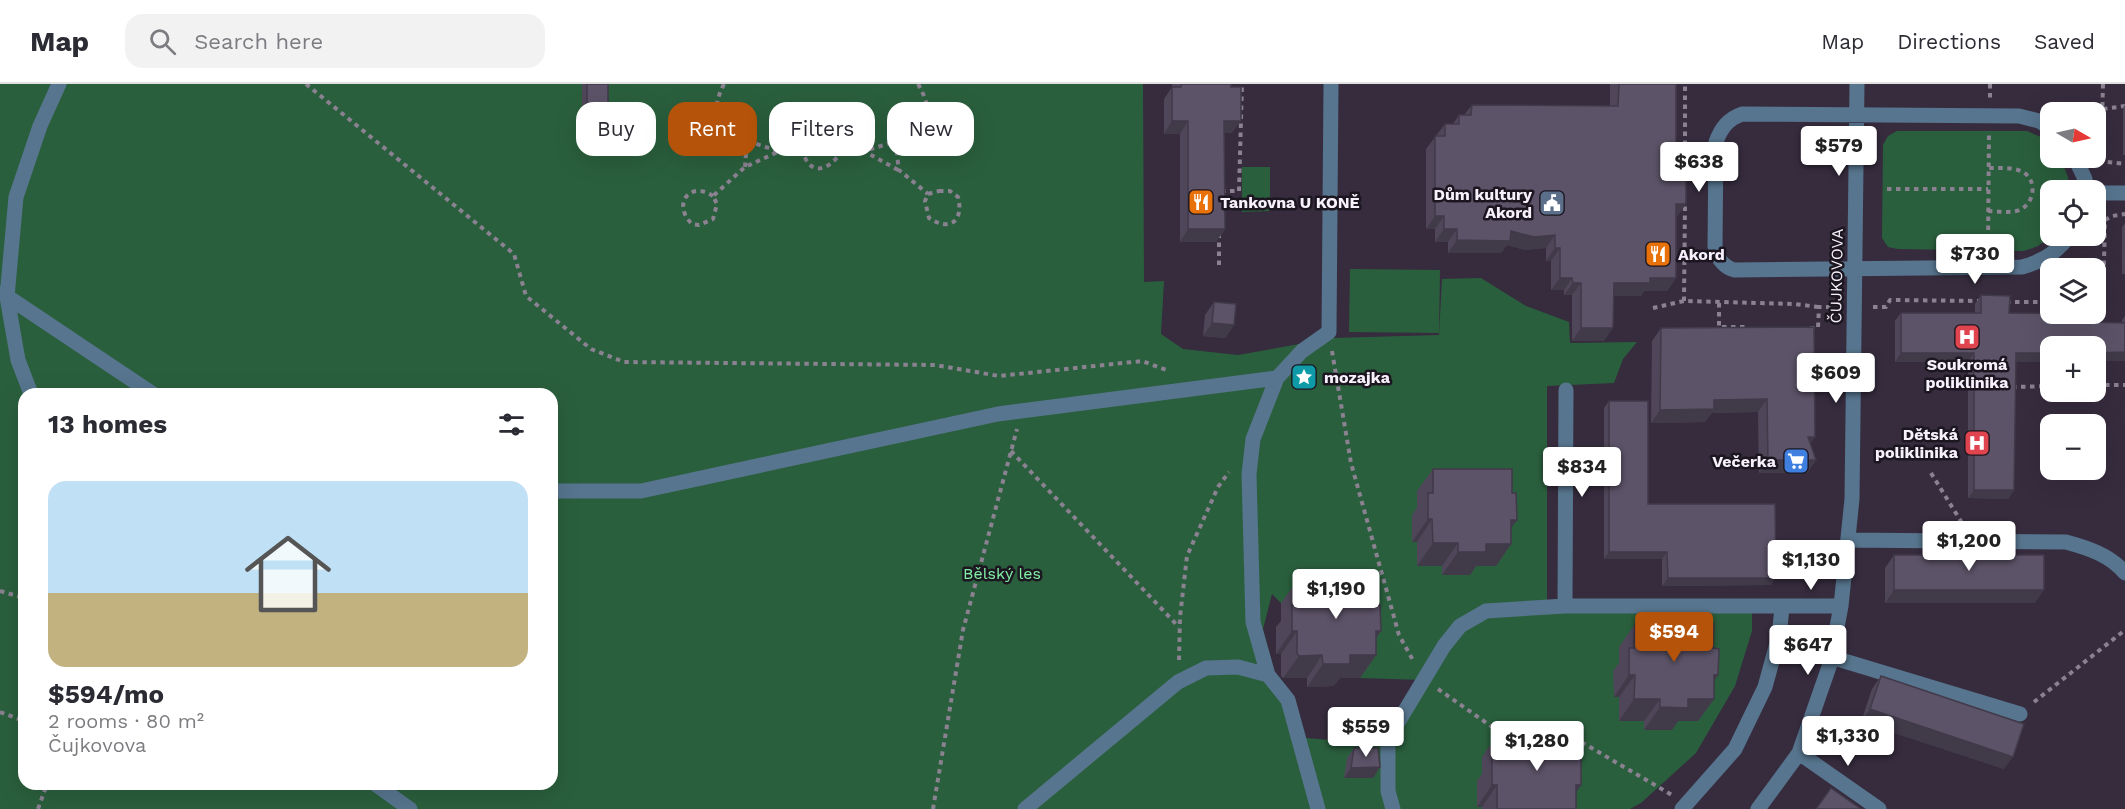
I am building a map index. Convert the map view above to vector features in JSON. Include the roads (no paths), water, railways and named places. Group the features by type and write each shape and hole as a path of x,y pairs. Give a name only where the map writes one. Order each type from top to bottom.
{"street":[{"path":"30,388 18,360 4,294 16,197 40,126 58,84"},
{"path":"1318,809 1288,700 1268,675 1253,622 1249,474 1253,439 1277,378 1302,351 1329,332 1331,84"},
{"name":"ČUJKOVOVA","path":"1758,809 1799,753 1831,657 1841,606 1852,499 1857,84"},
{"path":"2040,123 2029,117 1990,115 1742,114 1736,116 1723,126 1716,142 1715,246 1724,265 1734,270 2022,267 2036,263 2060,246"},
{"path":"2106,193 2125,193"},
{"path":"4,294 144,388"},
{"path":"558,491 641,491 986,417 1277,378"},
{"path":"1565,606 1566,390"},
{"path":"1848,540 2066,542 2091,549 2120,567 2125,573"},
{"path":"1393,809 1388,791 1388,739 1444,646 1460,626 1486,611 1565,606 1782,608 1841,606"},
{"path":"1682,809 1735,749 1765,687 1779,636 1782,608"},
{"path":"1831,657 2020,714"},
{"path":"1025,809 1178,682 1206,668 1238,667 1268,675"},
{"path":"1799,753 1879,809"},
{"path":"383,790 410,809"}],"place":[{"name":"Tankovna U KONĚ","path":"1201,202"},
{"name":"Dům kultury Akord","path":"1552,203"},
{"name":"Akord","path":"1658,254"},
{"name":"Soukromá poliklinika","path":"1967,337"},
{"name":"mozajka","path":"1304,377"},
{"name":"Dětská poliklinika","path":"1977,443"},
{"name":"Večerka","path":"1796,461"}],"park label":[{"name":"Bělský les","path":"1002,573"}]}
